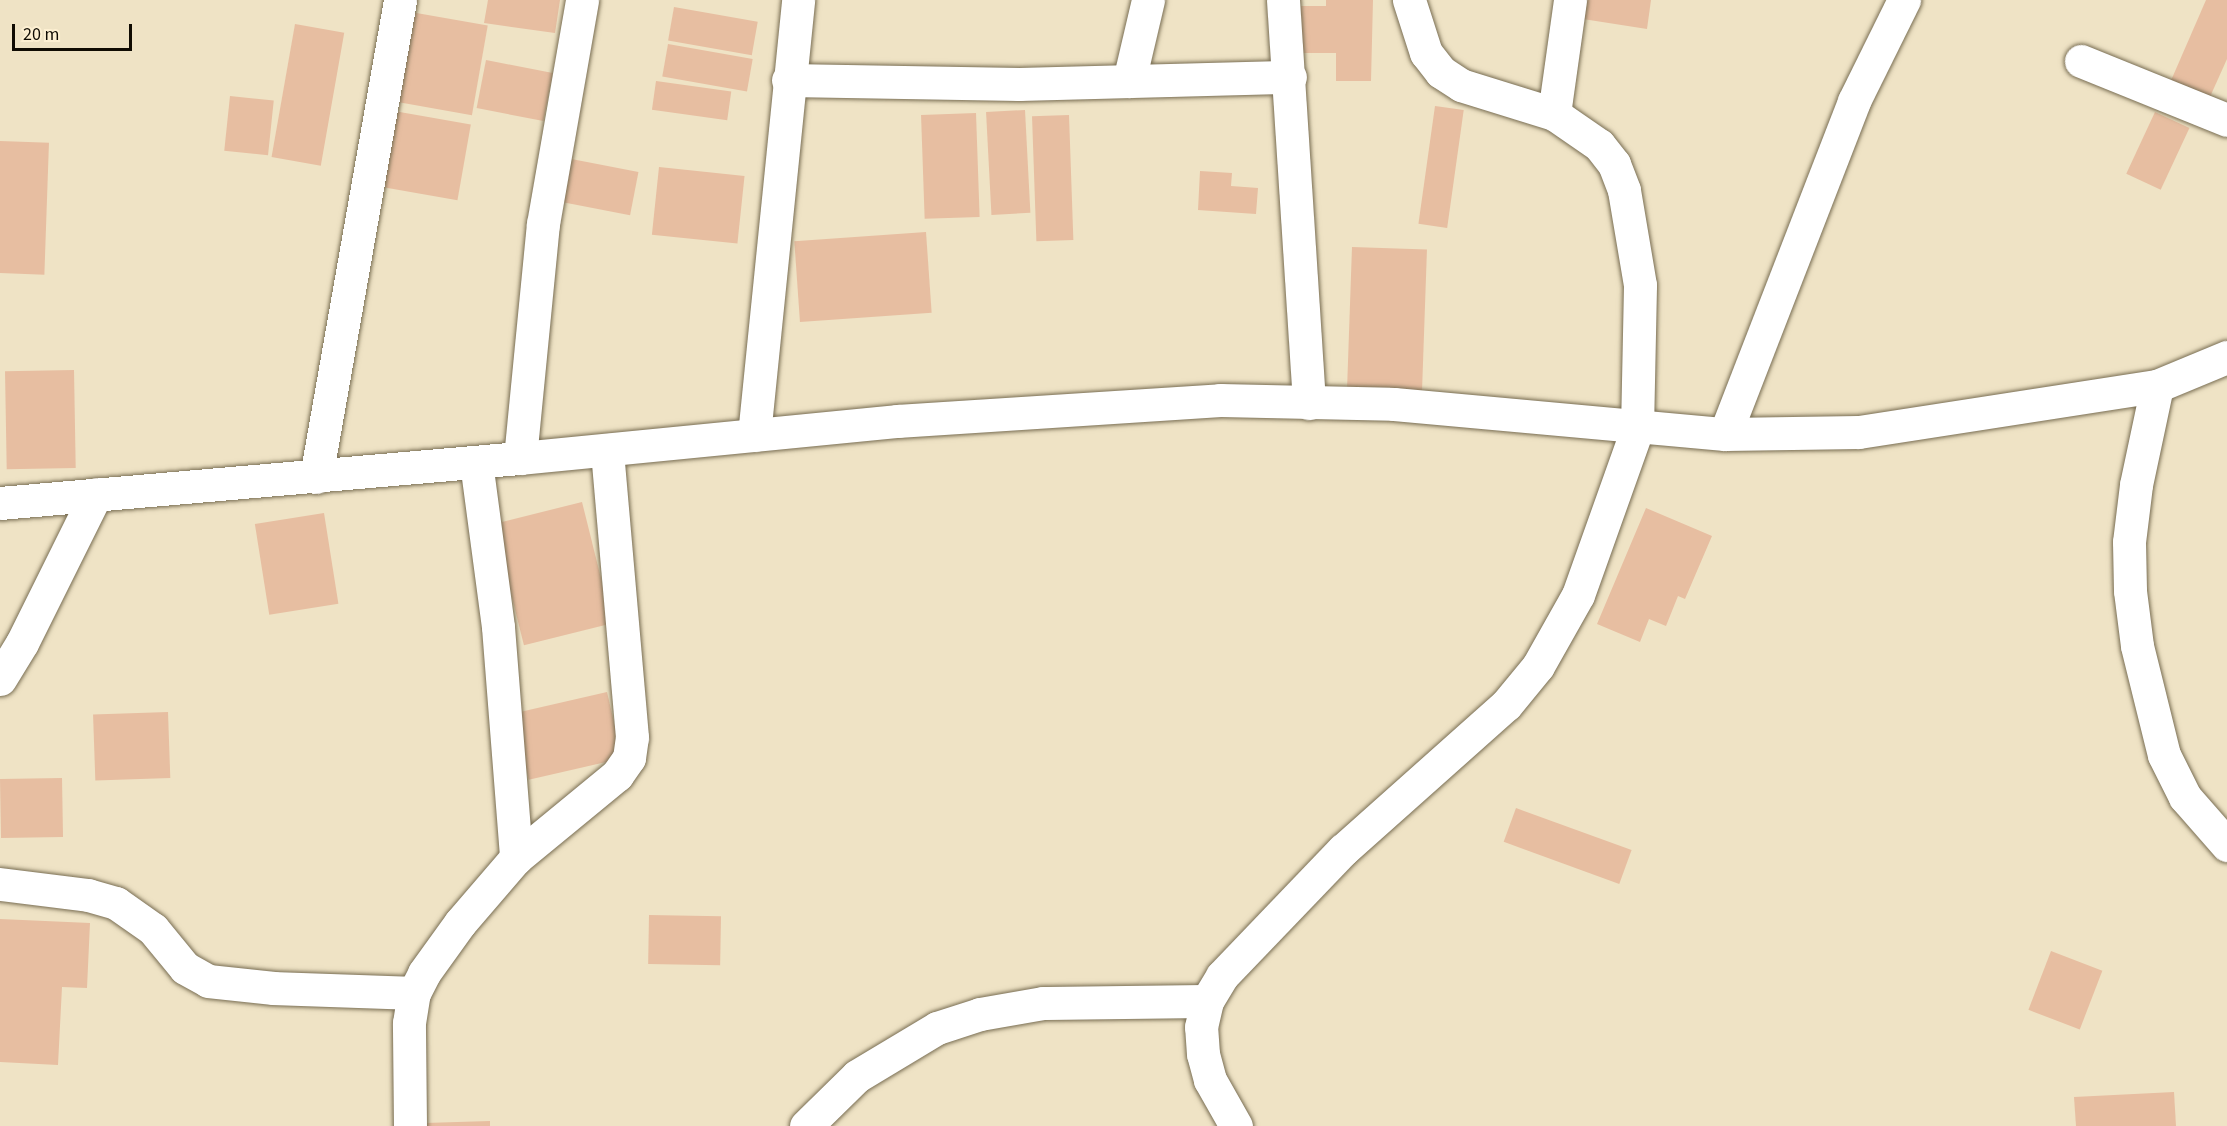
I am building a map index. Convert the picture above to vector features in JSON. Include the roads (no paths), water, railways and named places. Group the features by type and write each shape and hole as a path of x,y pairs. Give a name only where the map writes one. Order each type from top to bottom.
{"street":[{"path":"316,477 400,0"},
{"path":"520,458 543,224 582,0"},
{"path":"754,435 788,80 798,0"},
{"path":"1129,81 1148,0"},
{"path":"1283,0 1290,76 1309,403"},
{"path":"1236,1126 1207,1071 1201,1027 1207,1001 1222,976 1342,850 1506,705 1538,666 1578,595 1637,429 1640,285 1624,190 1614,164 1599,145 1554,114 1461,86 1441,72 1426,53 1409,0"},
{"path":"1554,114 1570,0"},
{"path":"1739,435 1845,123 1904,0"},
{"path":"2081,61 2227,120"},
{"path":"788,80 1019,84 1290,76"},
{"path":"0,503 316,477 897,421 1220,400 1394,404 1637,429 1739,435 1859,432 2157,386 2227,357"},
{"path":"2157,386 2136,484 2129,542 2130,591 2137,646 2164,754 2186,797 2227,845"},
{"path":"410,1126 409,1023 414,993 460,923 516,858 617,775 629,758 632,737 607,450"},
{"path":"476,462 498,627 516,858"},
{"path":"0,680 22,643 96,494"},
{"path":"0,884 88,895 116,903 153,929 185,968 208,981 274,988 414,993"},
{"path":"806,1126 857,1076 937,1028 980,1014 1043,1003 1207,1001"}]}
